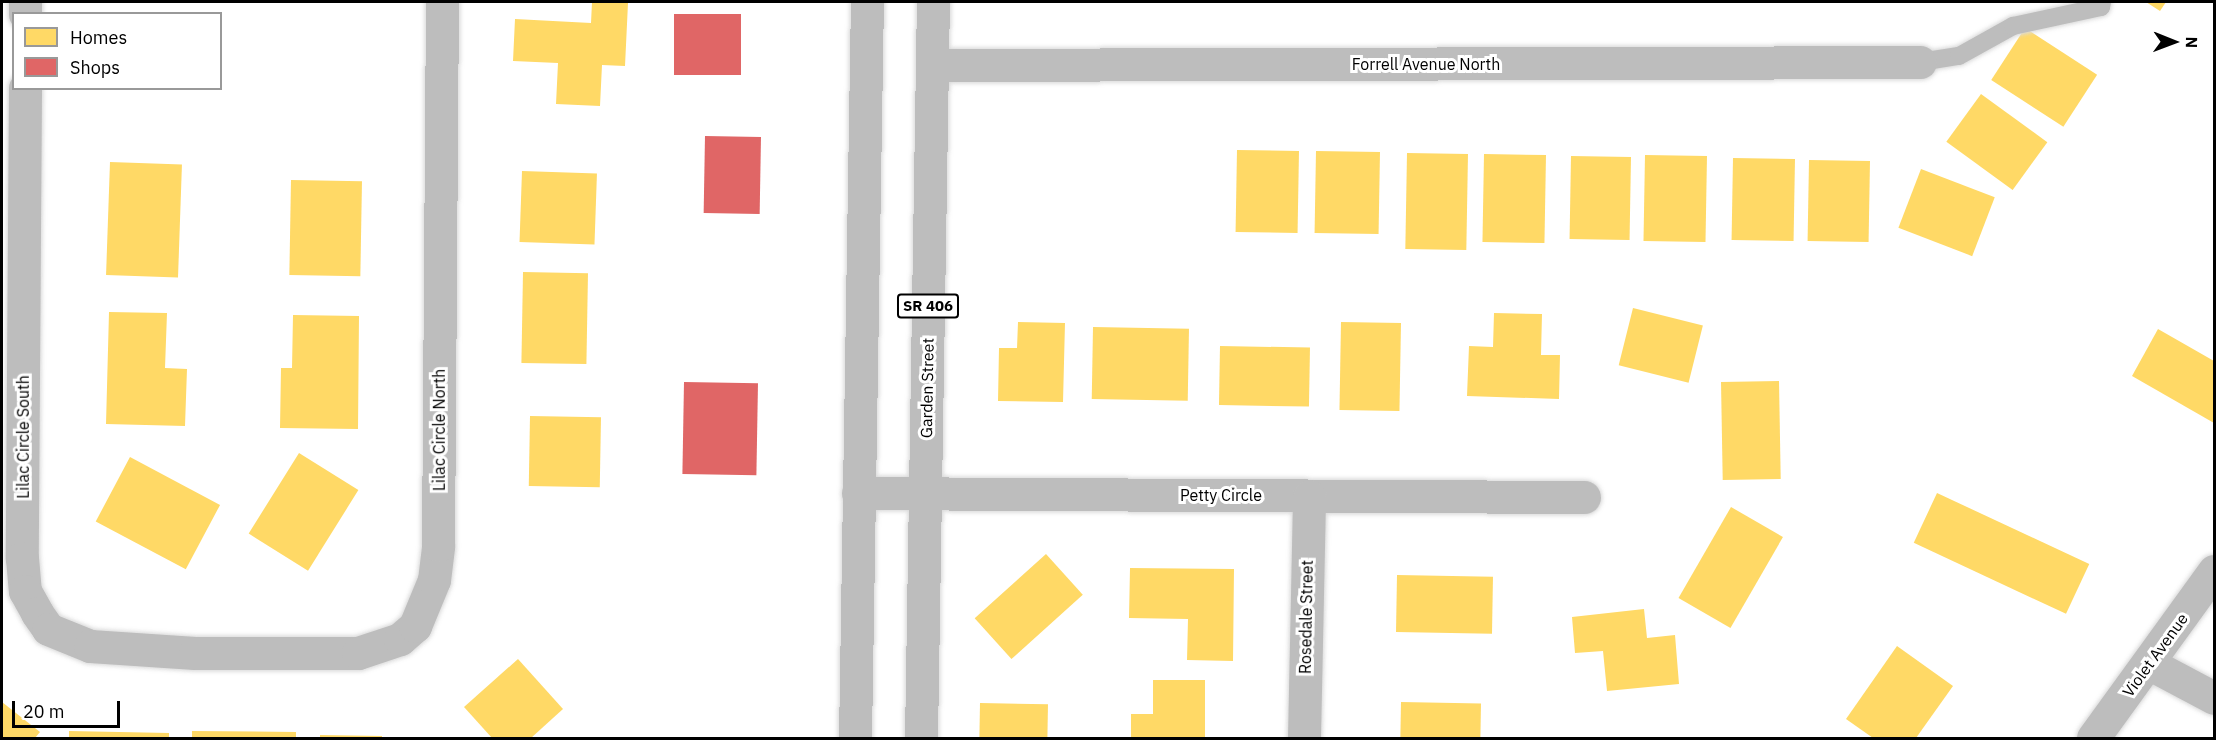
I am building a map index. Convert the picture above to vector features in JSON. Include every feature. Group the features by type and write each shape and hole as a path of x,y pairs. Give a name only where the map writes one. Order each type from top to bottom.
{"street":[{"name":"Lilac Circle North","path":"195,653 358,653 400,639 415,626 425,607 434,580 438,545 442,2"},
{"path":"855,738 867,2"},
{"name":"Garden Street","path":"921,738 933,2"},
{"name":"Forrell Avenue North","path":"932,65 1920,62"},
{"name":"Lilac Circle South","path":"25,90 25,591 48,629 68,640 90,646 195,653"},
{"name":"Petty Circle","path":"858,493 1584,498"},
{"name":"Rosedale Street","path":"1304,738 1309,496"},
{"name":"Violet Avenue","path":"2093,738 2150,664 2214,571"},
{"path":"2150,664 2214,698"}],"lane":[{"path":"1920,62 1959,56 2013,26 2101,7 2102,2"}],"building: Homes":[{"path":"592,2 628,3 625,66 602,65 600,106 556,104 558,63 513,61 515,19 591,23"},
{"path":"2146,2 2166,2 2160,11"},
{"path":"2025,28 2097,75 2063,127 1991,80"},
{"path":"1981,94 2047,142 2013,190 1946,142"},
{"path":"1237,150 1299,151 1298,233 1236,232"},
{"path":"1316,151 1380,152 1379,234 1315,233"},
{"path":"1407,153 1468,154 1466,250 1405,249"},
{"path":"1484,154 1546,155 1544,243 1482,242"},
{"path":"1645,155 1707,156 1705,242 1643,241"},
{"path":"1571,156 1631,157 1630,240 1570,239"},
{"path":"1733,158 1795,159 1794,241 1732,240"},
{"path":"1809,160 1870,161 1869,242 1808,241"},
{"path":"110,162 182,165 178,277 106,275"},
{"path":"1921,169 1995,197 1972,256 1898,228"},
{"path":"522,171 597,174 594,245 520,242"},
{"path":"291,180 362,181 360,276 289,275"},
{"path":"523,272 588,273 586,364 521,363"},
{"path":"1633,308 1703,325 1689,383 1619,365"},
{"path":"109,312 167,313 165,368 187,369 185,426 106,424"},
{"path":"1494,313 1542,314 1541,355 1560,355 1559,399 1467,396 1469,346 1493,347"},
{"path":"293,315 359,316 358,429 280,428 281,368 292,368"},
{"path":"1018,322 1065,323 1063,402 998,401 999,348 1017,348"},
{"path":"1341,322 1401,323 1399,411 1339,410"},
{"path":"1093,327 1189,329 1188,401 1092,399"},
{"path":"2158,329 2214,361 2214,423 2132,376"},
{"path":"1220,346 1310,348 1309,407 1219,405"},
{"path":"1779,381 1781,479 1723,480 1721,382"},
{"path":"530,416 601,417 600,487 529,486"},
{"path":"299,453 358,490 308,571 249,534"},
{"path":"130,457 220,505 186,569 96,521"},
{"path":"1937,493 2089,564 2066,614 1914,543"},
{"path":"1731,507 1783,537 1730,628 1678,598"},
{"path":"1046,554 1083,595 1011,659 975,618"},
{"path":"1130,568 1234,569 1233,661 1187,660 1188,619 1129,618"},
{"path":"1397,575 1493,577 1492,634 1396,632"},
{"path":"1644,609 1647,638 1675,635 1679,684 1607,691 1603,651 1575,653 1572,617"},
{"path":"1897,646 1953,686 1916,738 1873,738 1846,719"},
{"path":"518,659 563,709 531,738 492,738 464,707"},
{"path":"1153,680 1205,680 1205,738 1131,738 1131,714 1153,714"},
{"path":"2,702 40,732 35,738 2,738"},
{"path":"1401,702 1481,703 1480,738 1400,738"},
{"path":"980,703 1048,704 1047,738 979,738"},
{"path":"69,731 169,733 169,738 69,738"},
{"path":"192,731 296,732 296,738 192,738"},
{"path":"320,735 382,736 382,738 320,738"}],"building: Shops":[{"path":"674,14 741,14 741,75 674,75"},
{"path":"705,136 761,137 760,214 704,213"},
{"path":"684,382 758,383 756,475 682,474"}]}
